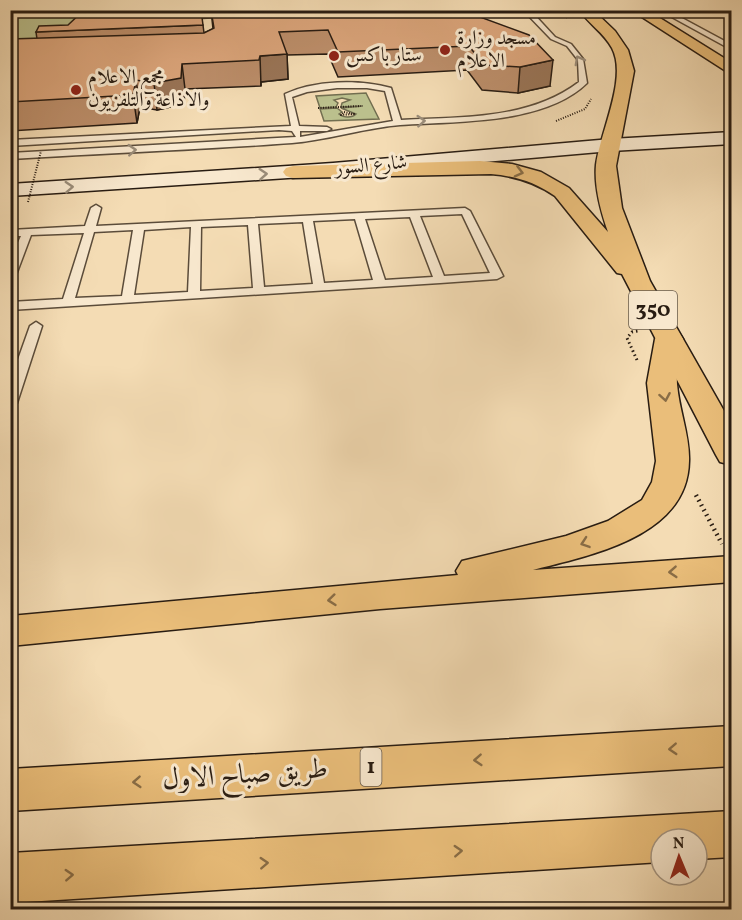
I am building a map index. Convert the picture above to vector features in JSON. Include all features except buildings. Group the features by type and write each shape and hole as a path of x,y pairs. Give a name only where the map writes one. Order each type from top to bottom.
{"main road":[{"name":"350","path":"585,10 610,34 621,50 627,71 606,166 611,208 637,281 732,455"},
{"path":"637,10 732,70"},
{"name":"شارع السور","path":"23,193 293,172 732,123"},
{"name":"شارع السور","path":"10,174 613,138 732,138"},
{"path":"293,172 480,167 506,169 531,175 562,192 637,281"},
{"path":"380,595 573,547 621,530 656,507 669,482 674,461 662,383 669,339"},
{"path":"10,631 380,595 727,557"},
{"name":"طريق صباح الاول","path":"10,790 732,746"},
{"path":"10,878 732,834"}],"lane":[{"path":"10,156 295,140 342,130 398,123 507,115 566,96 583,83 581,60 569,45 553,38 526,10"},
{"path":"662,10 732,48"},
{"path":"676,10 719,32"},
{"path":"173,17 239,15"},
{"path":"206,16 207,28"},
{"path":"295,140 297,134 288,96 297,91 383,88 388,90 398,123"},
{"path":"10,143 295,128 342,130"},
{"path":"68,303 96,208"},
{"path":"10,233 465,211 497,276 10,306"},
{"path":"414,214 440,280"},
{"path":"359,216 380,283"},
{"path":"308,219 319,287"},
{"path":"253,222 259,291"},
{"path":"194,295 196,224"},
{"path":"127,299 139,227"},
{"path":"10,275 27,233"},
{"path":"10,403 36,326"}],"path":[{"path":"311,89 318,108 361,106"},
{"path":"339,107 341,102"},
{"path":"339,107 344,112"},
{"path":"23,193 41,151"},
{"path":"672,471 687,479 727,557"}],"green space":[{"path":"11,10 128,11 11,50"},
{"path":"366,93 379,119 324,121 320,109 337,108 342,112 339,114 348,117 356,114 341,108 363,106 341,107 342,103 350,100 342,98 334,100 338,103 336,107 320,108 316,96"}],"place":[{"name":"مسجد وزارة الاعلام","path":"445,50"},
{"name":"ستار باكس","path":"334,56"},
{"name":"مجمع الاعلام والاذاعة والتلفزيون","path":"76,90"}]}
